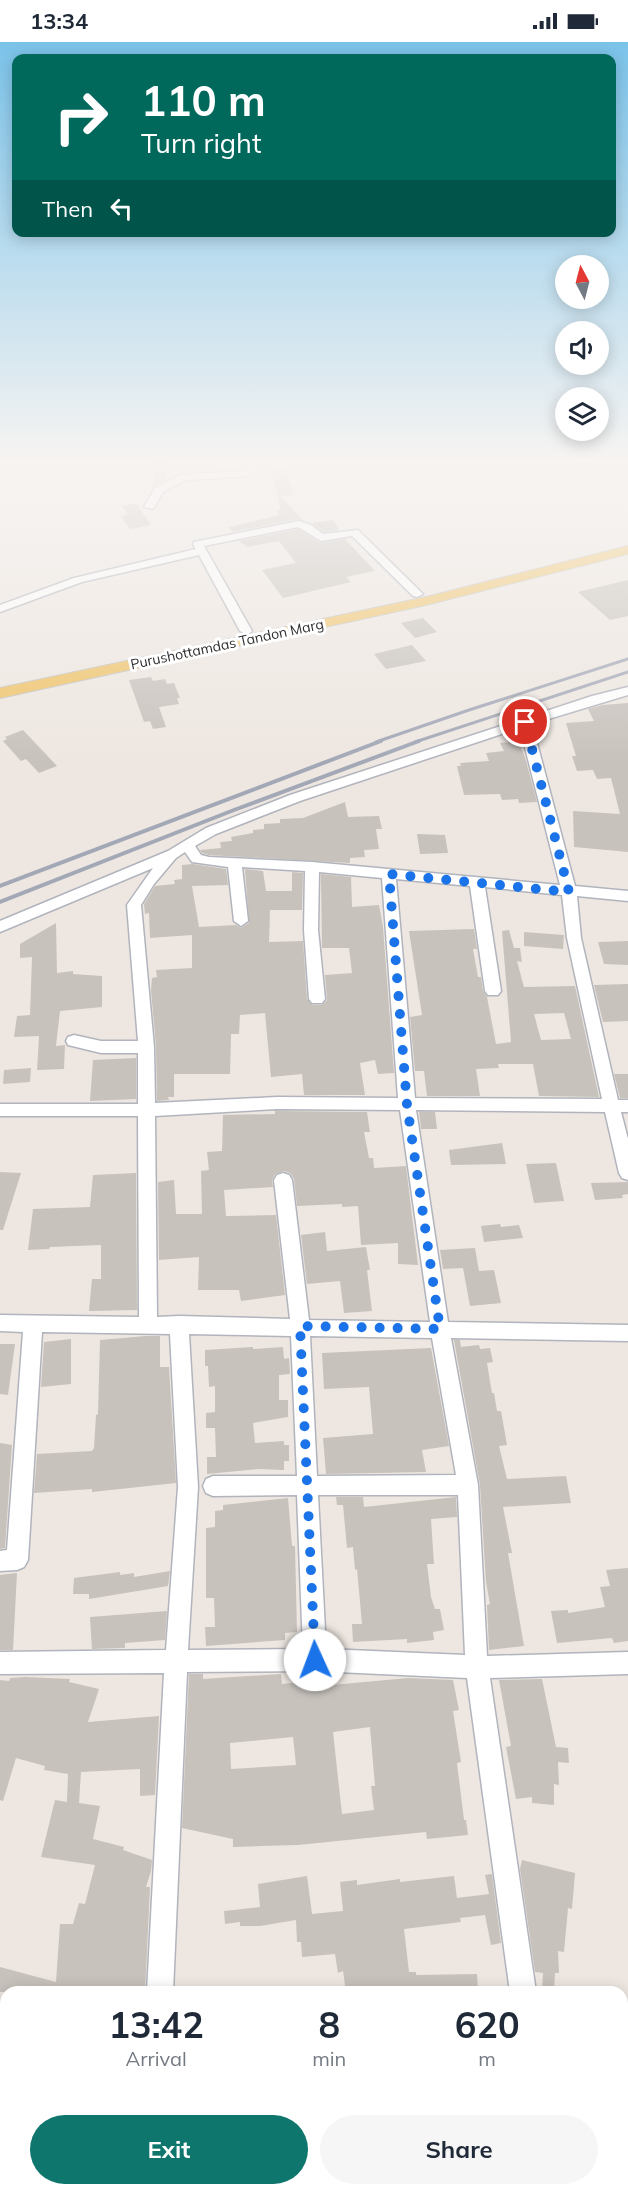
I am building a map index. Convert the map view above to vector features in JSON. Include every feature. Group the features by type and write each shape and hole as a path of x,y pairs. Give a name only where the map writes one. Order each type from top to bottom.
{"main road":[{"path":"0,683 417,594 542,563"},
{"name":"Purushottamdas Tandon Marg","path":"0,693 426,601 578,563"}],"street":[{"path":"0,609 78,580 152,563"},
{"path":"207,563 246,631"},
{"path":"385,563 417,594"},
{"path":"0,927 173,854 211,831 295,798 525,722 626,695"},
{"path":"525,722 569,892 574,938 610,1106 628,1173"},
{"path":"188,846 197,859 312,867 477,884 628,896"},
{"path":"148,1324 146,1047 134,905 149,881 173,854"},
{"path":"234,861 241,921"},
{"path":"312,867 310,930 317,999"},
{"path":"389,874 407,1105 440,1329 468,1485 477,1667 522,1986"},
{"path":"477,884 493,991"},
{"path":"74,1041 101,1047 146,1047"},
{"path":"0,1110 147,1110 277,1103 628,1106"},
{"path":"283,1180 300,1326 315,1660"},
{"path":"0,1323 179,1324 628,1333"},
{"path":"0,1561 17,1560 33,1324"},
{"path":"160,1986 176,1663 188,1487 179,1324"},
{"path":"213,1486 468,1485"},
{"path":"0,1663 315,1660 477,1667 628,1664"}],"building":[{"path":"296,563 367,563 375,571 346,577 351,582 283,598 262,570"},
{"path":"628,580 628,616 610,620 578,592"},
{"path":"423,618 437,632 415,638 401,623"},
{"path":"412,645 426,661 386,669 374,654"},
{"path":"151,677 153,681 165,679 167,684 174,683 180,698 177,698 179,704 159,707 166,727 153,729 150,721 144,722 129,680"},
{"path":"628,703 628,852 574,847 573,811 620,814 611,778 597,779 593,770 577,771 572,756 576,756 566,723 594,721 588,709"},
{"path":"23,730 57,766 39,773 26,759 21,761 3,741 7,739 5,737"},
{"path":"518,741 525,757 537,802 519,803 518,799 502,800 500,794 464,795 457,766 461,766 460,763 489,761 486,753 504,751 500,743"},
{"path":"345,802 348,817 379,816 382,829 376,829 379,849 364,850 365,857 350,858 350,863 209,855 200,850 221,848 220,842 232,841 231,837 264,829 264,824 280,823 280,819 303,818"},
{"path":"417,834 445,835 448,853 420,854"},
{"path":"193,864 226,869 228,885 192,886 199,927 236,925 241,928 249,923 245,869 263,871 266,891 292,891 292,872 303,873 302,910 270,910 269,942 303,941 307,999 312,1005 322,1005 327,1000 325,975 352,973 349,948 322,948 321,874 351,877 352,907 379,905 383,927 394,1073 378,1074 375,1060 360,1063 365,1095 304,1095 302,1074 271,1077 265,1013 240,1015 239,1034 231,1034 230,1074 174,1074 174,1097 157,1101 152,978 157,977 156,970 192,968 192,935 150,938 149,913 145,914 144,904 155,886 175,884 174,880 182,879 182,865"},
{"path":"56,923 57,973 73,971 73,974 102,976 102,1007 60,1011 56,1046 65,1045 64,1069 37,1070 39,1036 14,1037 17,1016 30,1015 32,957 20,958 20,944"},
{"path":"474,929 477,949 473,949 478,977 481,977 483,991 487,997 496,1044 511,1042 502,931 509,930 514,948 520,948 522,962 517,961 524,987 575,986 599,1097 539,1096 533,1064 498,1064 499,1068 476,1069 480,1096 427,1096 424,1071 415,1071 410,1017 422,1015 409,931","holes":["564,1013 571,1039 541,1040 534,1014"]},
{"path":"524,932 564,935 563,949 524,946"},
{"path":"628,941 628,965 604,964 598,942"},
{"path":"628,984 628,1021 603,1022 594,985"},
{"path":"136,1058 136,1099 90,1101 93,1060"},
{"path":"31,1068 30,1082 3,1084 4,1070"},
{"path":"614,1074 628,1074 628,1098 620,1098"},
{"path":"275,1111 367,1112 370,1132 364,1132 369,1158 373,1158 374,1168 406,1166 418,1265 398,1264 398,1243 361,1245 358,1206 342,1207 342,1204 297,1206 294,1179 290,1173 284,1171 275,1174 272,1180 273,1187 224,1190 226,1216 276,1215 285,1295 241,1301 239,1290 198,1290 199,1257 159,1260 158,1182 174,1180 176,1214 202,1214 201,1171 209,1170 207,1152 222,1151 223,1115 275,1114"},
{"path":"419,1112 435,1112 437,1129 421,1129"},
{"path":"502,1143 506,1164 451,1165 449,1150"},
{"path":"556,1163 564,1201 534,1203 526,1164"},
{"path":"0,1172 21,1173 3,1230 0,1230"},
{"path":"136,1173 137,1310 89,1311 92,1279 101,1279 101,1245 28,1250 33,1209 90,1207 93,1175"},
{"path":"628,1182 628,1194 622,1195 623,1198 595,1200 591,1183"},
{"path":"500,1224 501,1227 519,1225 523,1238 484,1242 481,1226"},
{"path":"325,1232 327,1251 366,1247 370,1270 367,1270 372,1311 344,1313 340,1281 307,1284 301,1235"},
{"path":"475,1248 479,1271 494,1270 501,1303 470,1306 463,1268 443,1269 440,1250"},
{"path":"160,1336 160,1367 169,1367 176,1483 92,1492 92,1489 34,1493 37,1454 92,1451 94,1448 96,1415 98,1414 100,1340"},
{"path":"71,1339 71,1384 41,1387 44,1342"},
{"path":"454,1340 460,1340 461,1347 479,1345 480,1349 490,1348 493,1362 487,1363 492,1393 494,1393 497,1411 501,1411 507,1445 499,1446 507,1479 566,1476 571,1503 503,1507 512,1553 508,1553 524,1646 489,1650 487,1605 490,1604 486,1582 480,1485"},
{"path":"0,1344 15,1344 8,1395 0,1394"},
{"path":"253,1347 253,1349 283,1347 284,1359 289,1358 290,1374 279,1375 279,1400 288,1400 288,1417 253,1423 255,1443 284,1441 284,1445 289,1445 289,1461 284,1461 284,1470 258,1469 207,1474 207,1457 216,1457 215,1428 206,1428 206,1413 215,1412 215,1386 209,1387 205,1350"},
{"path":"431,1348 449,1446 422,1450 426,1472 326,1474 323,1438 373,1434 369,1387 324,1389 322,1353"},
{"path":"0,1443 12,1445 5,1548 0,1549"},
{"path":"336,1497 363,1497 364,1507 456,1497 457,1517 431,1519 434,1564 427,1564 431,1597 435,1609 440,1609 444,1630 433,1632 434,1640 407,1643 407,1639 353,1642 352,1624 362,1624 357,1569 355,1570 353,1547 347,1548 343,1505 337,1505"},
{"path":"288,1498 292,1546 295,1546 297,1632 285,1633 285,1640 206,1646 205,1627 215,1627 214,1598 206,1598 206,1528 215,1527 215,1511 223,1510 223,1505"},
{"path":"628,1568 628,1641 614,1643 612,1638 557,1643 551,1611 568,1610 568,1613 605,1607 600,1587 610,1586 606,1570"},
{"path":"170,1571 168,1586 89,1599 89,1594 73,1594 74,1578 120,1572 120,1575 134,1573 134,1577"},
{"path":"17,1573 13,1650 0,1650 0,1575"},
{"path":"167,1611 165,1640 125,1643 125,1648 92,1649 90,1617"},
{"path":"189,1674 203,1674 203,1679 281,1674 282,1684 332,1679 332,1685 408,1678 453,1680 459,1710 453,1711 461,1762 457,1763 468,1835 427,1839 426,1832 298,1845 233,1847 233,1839 182,1828","holes":["370,1727 375,1786 371,1786 374,1810 342,1814 333,1732","293,1737 296,1765 231,1769 230,1743"]},
{"path":"10,1678 70,1679 69,1682 99,1689 88,1722 159,1716 155,1795 140,1796 140,1769 81,1772 79,1803 100,1806 93,1839 124,1847 123,1850 152,1860 146,1887 150,1887 145,1986 0,1986 0,1967 56,1982 60,1924 73,1924 79,1903 85,1904 95,1865 41,1857 55,1800 67,1802 68,1774 44,1770 45,1766 16,1758 3,1801 0,1800 0,1680 9,1681"},
{"path":"542,1679 556,1747 568,1748 569,1763 558,1762 559,1785 554,1784 554,1805 532,1803 532,1797 516,1799 506,1747 511,1746 499,1680"},
{"path":"522,1860 575,1873 572,1909 568,1908 564,1952 558,1951 559,1973 555,1973 554,1986 542,1986 543,1973 535,1972 520,1869"},
{"path":"492,1874 501,1943 491,1945 485,1915 460,1918 461,1922 404,1929 409,1972 416,1972 416,1975 477,1974 478,1986 345,1986 343,1971 338,1973 335,1954 302,1957 301,1942 297,1942 296,1920 260,1926 240,1926 240,1922 225,1924 224,1911 260,1907 258,1884 307,1876 312,1914 343,1911 340,1882 357,1880 357,1885 400,1879 400,1882 454,1876 457,1898 489,1894 485,1875"}],"railway":[{"path":"376,742 628,659"},
{"path":"415,742 628,672"},
{"path":"0,886 381,741"},
{"path":"0,902 234,810 419,741"}],"route":[{"path":"315,1660 300,1326 440,1329 407,1105 389,874 569,892 525,722"}]}
